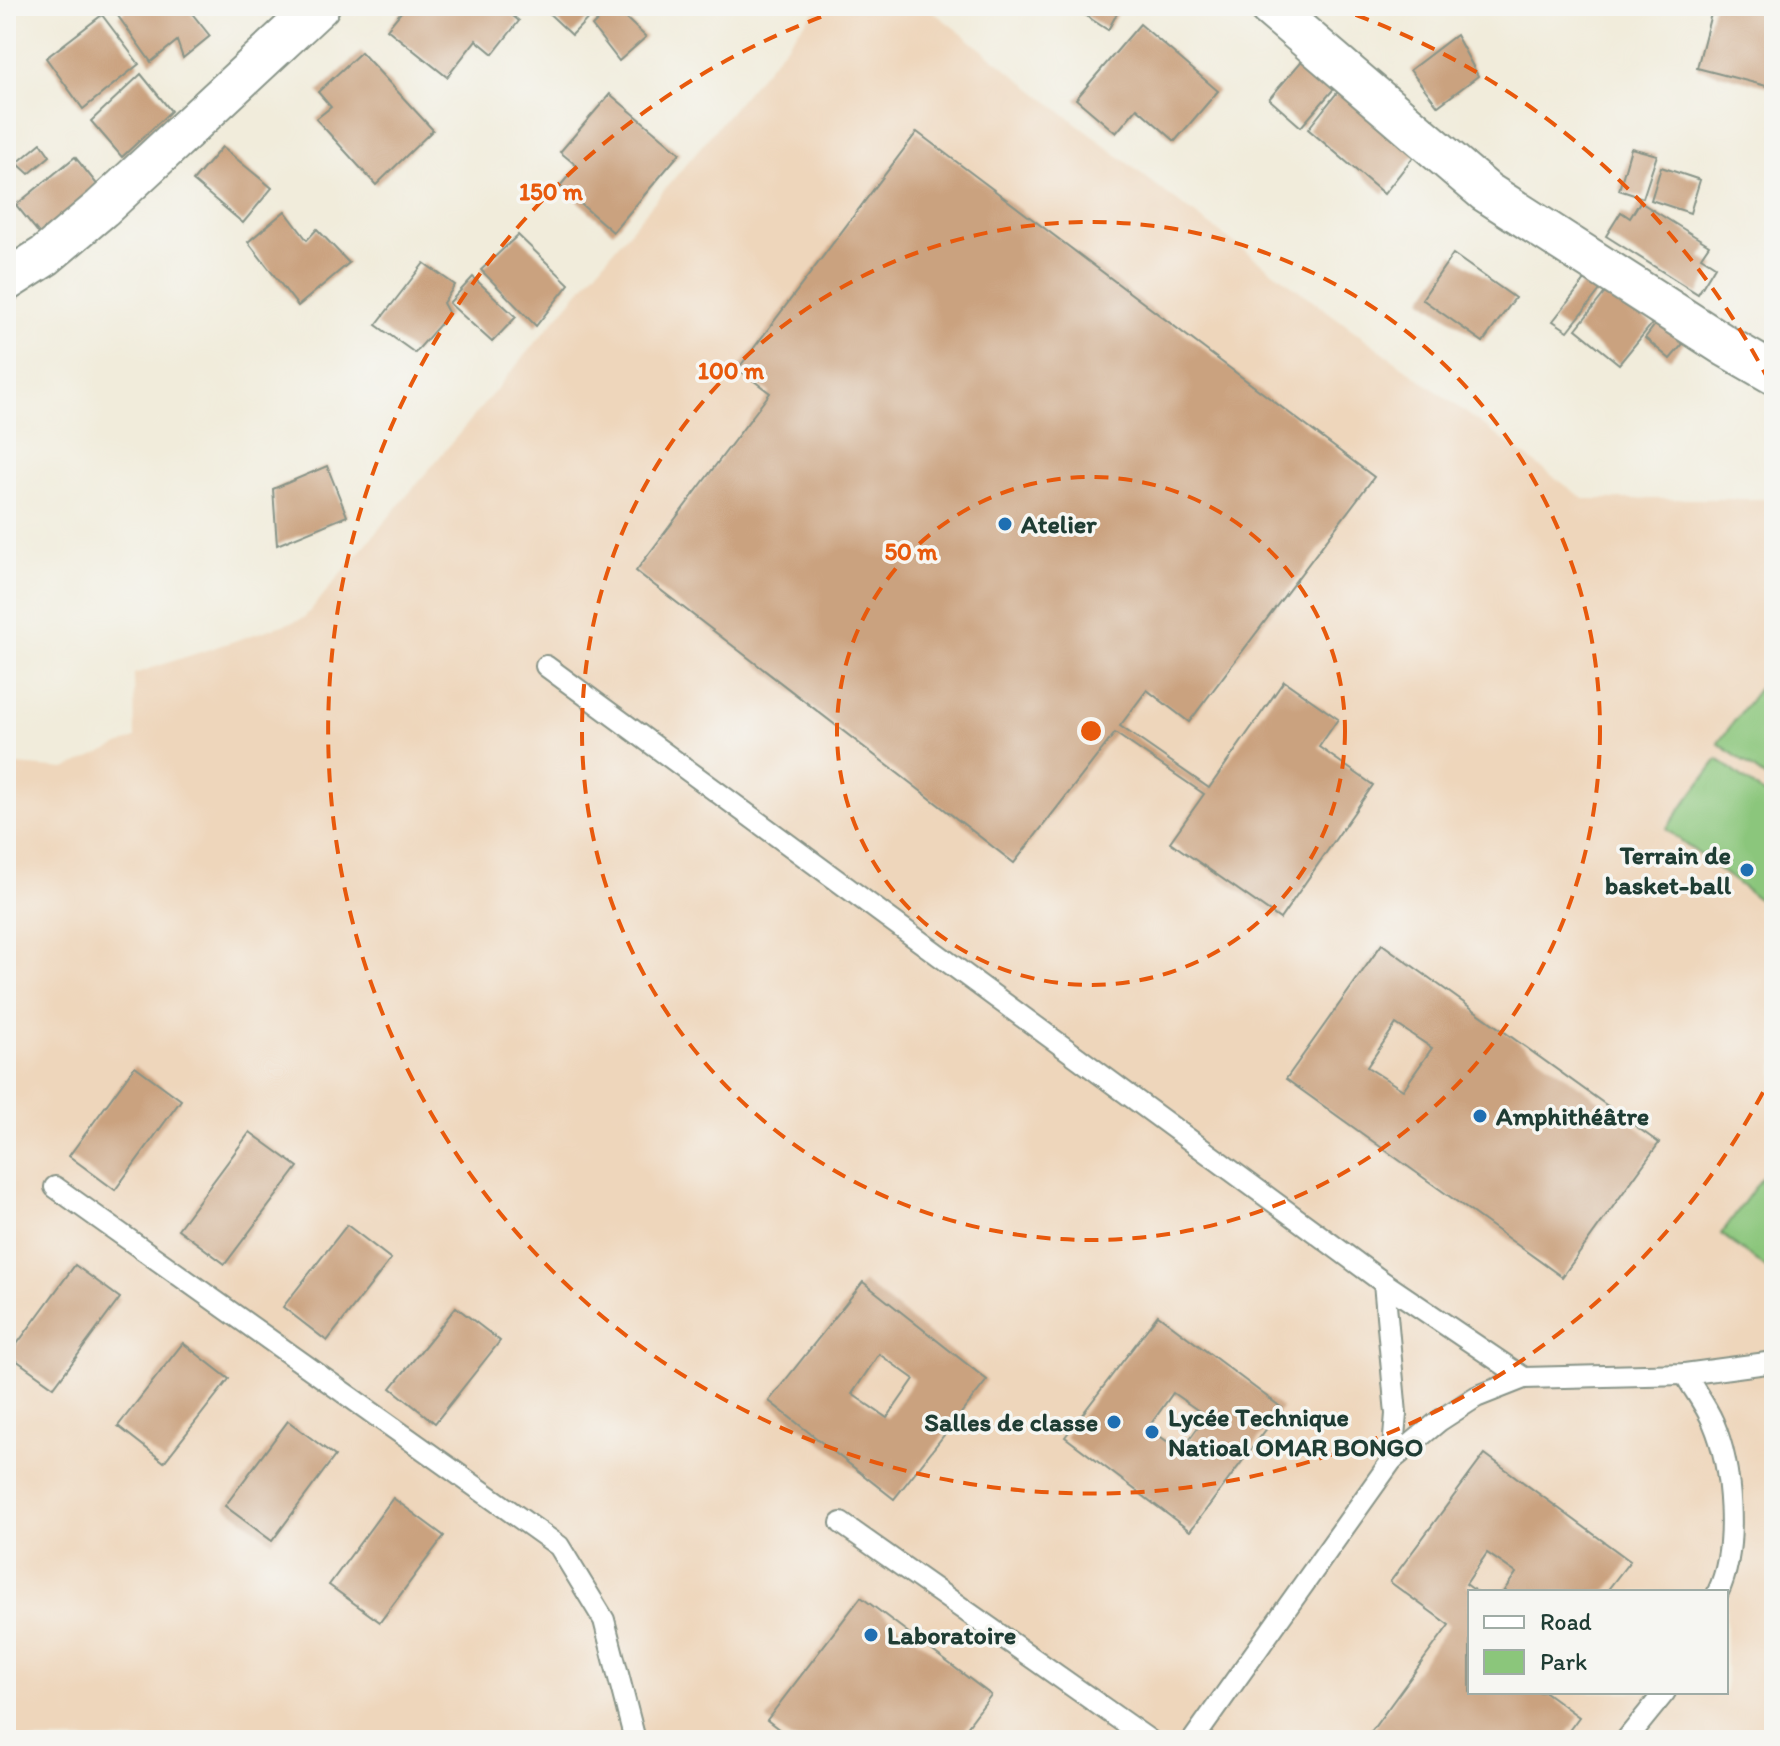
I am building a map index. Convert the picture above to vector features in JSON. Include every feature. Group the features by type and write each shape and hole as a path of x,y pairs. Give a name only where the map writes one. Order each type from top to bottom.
{"street":[{"path":"6,281 45,256 102,208 319,6"},
{"path":"1269,6 1486,192 1774,374"}],"lane":[{"path":"546,666 1384,1283 1524,1378"},
{"path":"55,1187 559,1546 604,1620 635,1740"},
{"path":"1384,1283 1396,1414 1392,1460"},
{"path":"1193,1740 1392,1460 1439,1421 1476,1397 1524,1378 1685,1374 1774,1362"},
{"path":"1685,1374 1713,1421 1729,1471 1731,1532 1718,1590"},
{"path":"841,1523 1149,1740"},
{"path":"1626,1740 1663,1694"}],"shaded area":[{"path":"819,6 926,6 1166,193 1584,499 1774,499 1774,1740 6,1740 6,764 65,769 135,738 134,674 304,618"}],"green space":[{"name":"Terrain de basket-ball","path":"1774,668 1774,784 1718,743"},
{"name":"Terrain de basket-ball","path":"1718,759 1774,802 1774,911 1666,829"},
{"path":"1766,1172 1774,1178 1774,1274 1721,1234"}],"building":[{"path":"130,6 186,6 210,36 183,58 177,41 151,62 118,16"},
{"path":"406,6 501,6 519,21 493,54 476,40 447,77 387,29"},
{"path":"541,6 600,6 572,35"},
{"path":"613,6 646,37 619,61 592,26"},
{"path":"1071,6 1121,6 1108,30"},
{"path":"1713,6 1733,6 1774,16 1774,88 1697,68"},
{"path":"102,15 139,64 83,109 46,58"},
{"path":"1140,24 1218,91 1175,141 1137,108 1116,133 1076,99"},
{"path":"1456,35 1478,76 1438,106 1410,70"},
{"path":"361,52 433,130 376,185 316,119 331,107 318,92"},
{"path":"1306,56 1338,84 1301,127 1269,99"},
{"path":"141,74 171,111 122,157 91,121"},
{"path":"1344,84 1421,147 1384,194 1308,129"},
{"path":"610,94 680,153 613,232 560,186 577,166 560,152"},
{"name":"Atelier","path":"917,132 1374,477 1189,722 1147,690 1120,726 1209,788 1284,681 1338,719 1319,747 1373,785 1280,919 1170,842 1204,794 1115,733 1014,863 636,571 770,393 738,369"},
{"path":"41,143 50,156 29,174 17,163"},
{"path":"222,147 272,188 243,223 193,181"},
{"path":"1631,148 1657,155 1643,198 1619,190"},
{"path":"75,157 100,188 41,236 16,205"},
{"path":"1661,167 1700,180 1690,213 1651,200"},
{"path":"1640,202 1709,245 1701,257 1715,266 1698,294 1606,236 1621,212 1630,218"},
{"path":"285,211 307,240 317,229 349,263 298,306 248,242"},
{"path":"518,235 569,284 536,326 481,270"},
{"path":"1453,254 1515,298 1483,342 1422,299"},
{"path":"424,263 455,285 443,303 449,314 415,353 376,325"},
{"path":"1593,270 1607,281 1568,331 1553,321"},
{"path":"473,277 516,317 492,342 449,303"},
{"path":"1608,289 1652,324 1619,364 1576,329"},
{"path":"1661,317 1688,338 1670,359 1645,338"},
{"path":"327,466 347,516 277,545 273,489"},
{"name":"Amphithéâtre","path":"1382,944 1659,1143 1562,1277 1286,1079","holes":["1396,1024 1432,1048 1403,1090 1367,1067"]},
{"path":"135,1066 181,1100 115,1190 69,1156"},
{"path":"250,1132 298,1167 225,1264 178,1229"},
{"path":"347,1225 391,1259 327,1341 283,1307"},
{"path":"75,1265 120,1298 54,1387 9,1355"},
{"name":"Salles de classe","path":"863,1282 987,1380 894,1499 769,1401","holes":["879,1354 914,1379 887,1418 852,1394"]},
{"path":"456,1307 500,1341 435,1423 391,1388"},
{"name":"Salles de classe","path":"1158,1315 1282,1408 1190,1531 1065,1437","holes":["1173,1393 1206,1416 1181,1451 1148,1428"]},
{"path":"183,1343 229,1379 164,1462 118,1426"},
{"path":"288,1421 335,1456 272,1541 225,1506"},
{"path":"1485,1454 1630,1561 1608,1590 1504,1590 1516,1573 1487,1553 1466,1584 1474,1590 1468,1590 1468,1694 1548,1694 1579,1717 1562,1740 1365,1740 1449,1625 1390,1582"},
{"path":"393,1498 444,1536 380,1622 329,1585"},
{"name":"Laboratoire","path":"861,1597 991,1695 957,1740 793,1740 767,1720"}],"place":[{"name":"Atelier","path":"1005,524"},
{"name":"Terrain de basket-ball","path":"1747,870"},
{"name":"Amphithéâtre","path":"1480,1116"},
{"name":"Salles de classe","path":"1114,1422"},
{"name":"Lycée Technique Natioal OMAR BONGO","path":"1152,1432"},
{"name":"Laboratoire","path":"871,1635"}]}
